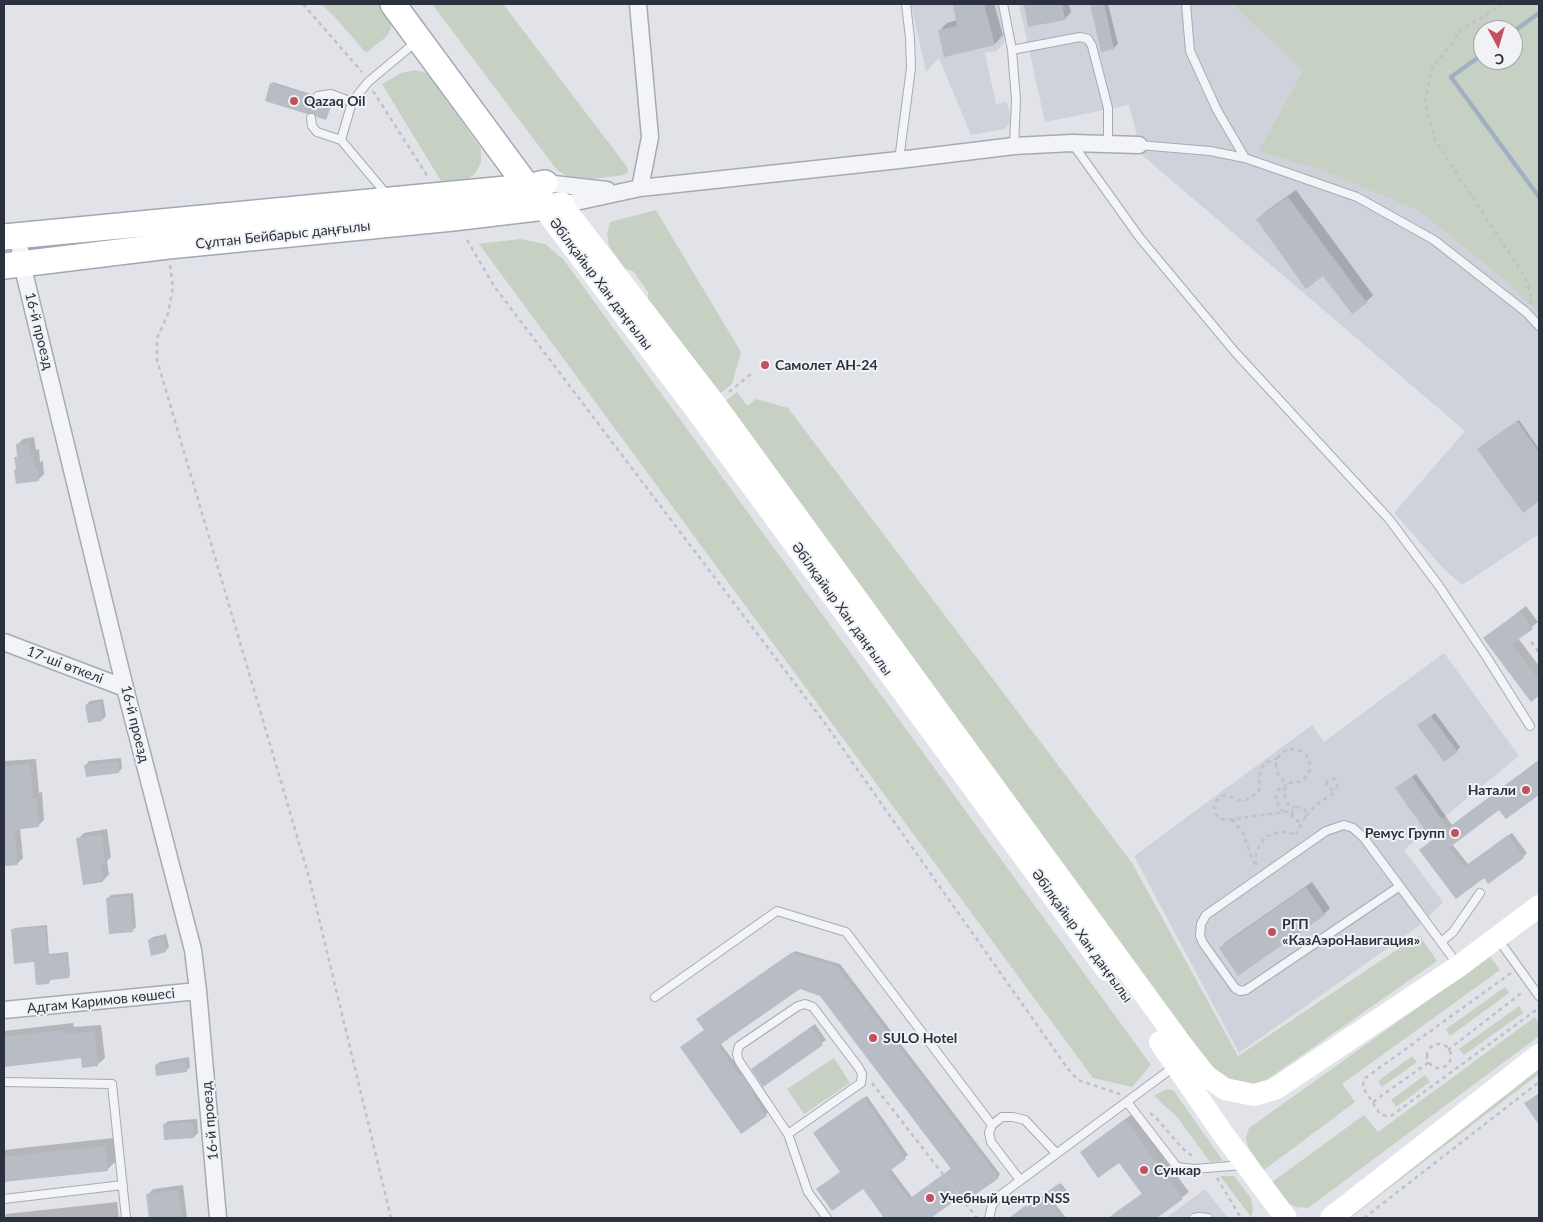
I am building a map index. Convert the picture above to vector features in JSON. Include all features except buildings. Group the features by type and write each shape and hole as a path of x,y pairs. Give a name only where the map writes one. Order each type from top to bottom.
{"main road":[{"name":"Әбілқайыр Хан даңғылы","path":"393,4 544,196"},
{"name":"Әбілқайыр Хан даңғылы","path":"414,4 544,196"},
{"name":"Сұлтан Бейбарыс даңғылы","path":"11,236 439,194 544,196"},
{"name":"Сұлтан Бейбарыс даңғылы","path":"13,265 168,246 453,218 544,196"}],"street":[{"path":"638,4 650,137 640,188"},
{"path":"544,196 619,192 640,188 1014,146 1072,143 1139,145"},
{"path":"544,196 619,192"},
{"name":"Әбілқайыр Хан даңғылы","path":"544,196 715,404 1180,1044 1206,1076 1224,1089 1254,1095 1275,1089 1459,966"},
{"name":"Әбілқайыр Хан даңғылы","path":"544,196 697,411 1177,1064 1221,1131 1247,1164 1281,1216"},
{"name":"16-й проезд","path":"11,236 13,265 193,950 218,1218"},
{"name":"17-ші өткелі","path":"4,642 125,688"},
{"path":"1459,966 1539,906"},
{"name":"Адгам Каримов көшесі","path":"4,1010 198,991"},
{"path":"1331,1218 1539,1055"}],"lane":[{"path":"899,160 911,68 906,4"},
{"path":"1003,4 1012,50 1016,100 1014,146"},
{"path":"1186,4 1190,51 1217,110 1245,158"},
{"path":"1012,50 1080,37 1088,39 1092,46 1108,108 1108,143"},
{"path":"341,140 352,102 368,82 419,39"},
{"path":"318,96 332,94 352,102"},
{"path":"311,118 312,126 317,132 341,140 392,199"},
{"path":"1072,143 1140,238 1235,352 1389,519 1475,640 1530,726"},
{"path":"1139,145 1210,151 1245,158 1356,197 1434,240 1526,312 1539,326"},
{"path":"1400,886 1246,990 1240,991 1235,988 1200,936 1201,924 1206,915 1326,831 1344,825 1353,828 1364,838 1400,886 1459,966"},
{"path":"1441,942 1453,932 1480,893"},
{"path":"655,997 777,911 846,932 992,1125"},
{"path":"1497,938 1539,996"},
{"path":"788,1134 860,1083 862,1074 813,1007 805,1004 798,1006 739,1046 737,1054 739,1061 788,1134 808,1192 827,1218"},
{"path":"989,1218 992,1206 998,1197 1177,1064"},
{"path":"4,1082 112,1084 126,1218"},
{"path":"1130,1100 1177,1167 1194,1169 1247,1164"},
{"path":"1020,1180 991,1142 989,1133 992,1125 1002,1117 1014,1117 1025,1120 1056,1153"},
{"path":"4,1199 123,1185"},
{"path":"1194,1218 1208,1218"}],"path":[{"path":"304,4 362,72"},
{"path":"1503,4 1462,29 1432,69 1425,103 1436,142 1525,277 1532,298 1526,312"},
{"path":"372,90 439,194"},
{"path":"466,240 494,286 824,722 1068,1069 1078,1080 1130,1100 1156,1118 1183,1149 1210,1168 1241,1218"},
{"path":"168,246 173,287 168,314 158,338 157,360 309,877 391,1218"},
{"path":"715,404 752,373"},
{"path":"1531,642 1539,652"},
{"path":"1284,812 1279,808 1276,796 1279,789 1305,778 1309,773 1310,762 1307,756 1298,749 1286,750 1278,758 1265,763 1260,770 1259,790 1254,795 1246,800 1223,796 1216,801 1214,807 1216,814 1221,819 1232,819 1292,811"},
{"path":"1278,758 1276,763 1278,774 1287,784"},
{"path":"1300,848 1295,833 1304,818 1317,804 1331,795 1336,788 1336,780 1328,779 1326,782 1328,788 1336,788"},
{"path":"1287,784 1284,790 1285,798 1288,804 1294,808"},
{"path":"1299,806 1304,808 1306,813 1304,818 1295,820 1292,816 1294,808 1299,806"},
{"path":"1232,819 1243,834 1252,859 1262,875"},
{"path":"1256,865 1256,855 1265,837 1276,833 1289,832 1296,836"},
{"path":"1518,968 1364,1080 1364,1090 1380,1114 1391,1116 1539,1008"},
{"path":"1448,1050 1531,986"},
{"path":"1441,1045 1448,1050 1450,1060 1446,1066 1442,1068 1434,1067 1429,1062 1427,1055 1433,1046 1441,1045"},
{"path":"1373,1102 1429,1062"},
{"path":"862,1074 873,1084 976,1218"},
{"path":"1364,1218 1539,1082"}],"shaded area":[{"path":"911,4 997,4 1005,36 1003,45 996,51 985,53 996,104 1006,102 1009,109 1010,122 1005,129 971,135 939,58 926,72"},
{"path":"1019,4 1539,4 1539,534 1462,585 1443,568 1394,513 1465,431 1142,155 1129,105 1045,122"},
{"path":"1444,653 1519,756 1404,850 1443,902 1425,921 1412,931 1239,1053 1134,856 1312,725 1324,742"},
{"path":"1205,1189 1228,1218 1166,1218"}],"green space":[{"path":"321,4 379,4 391,19 391,28 387,36 366,53"},
{"path":"432,4 503,4 628,168 628,172 624,175 592,179 567,176 557,170"},
{"path":"1233,4 1539,4 1539,313 1513,287 1420,211 1322,170 1259,151 1303,71"},
{"path":"415,70 427,73 481,149 481,162 475,174 466,180 441,181 382,84 401,73"},
{"path":"656,210 741,352 732,384 717,396 648,300 648,292 633,271 625,269 609,246 607,234 610,222"},
{"path":"520,239 545,244 563,259 1151,1065 1132,1087 1093,1078 479,244"},
{"path":"737,392 747,406 756,399 788,408 1132,863 1238,1056 1419,935 1437,961 1262,1083 1248,1087 1231,1085 1205,1059 723,403"},
{"path":"1490,956 1500,970 1342,1084 1355,1102 1264,1170 1248,1147 1246,1137 1249,1128"},
{"path":"1505,987 1509,993 1450,1036 1446,1029"},
{"path":"1519,1006 1523,1013 1464,1055 1459,1049"},
{"path":"1535,1017 1539,1023 1539,1036 1308,1208 1296,1207 1288,1203 1272,1182 1364,1115 1378,1132"},
{"path":"1412,1056 1417,1062 1382,1087 1378,1081"},
{"path":"834,1058 850,1083 804,1114 787,1089"},
{"path":"1539,1066 1539,1074 1350,1218 1341,1218"},
{"path":"1425,1075 1430,1082 1396,1107 1391,1100"},
{"path":"1169,1089 1174,1091 1223,1161 1210,1162 1178,1118 1154,1096"},
{"path":"1220,1176 1234,1176 1251,1198 1253,1211 1251,1217"}],"waterway":[{"path":"1523,25 1539,13"},
{"path":"1473,61 1451,77 1539,197"}],"place":[{"name":"Qazaq Oil","path":"294,101"},
{"name":"Самолет АН-24","path":"765,365"},
{"name":"Натали","path":"1526,790"},
{"name":"Ремус Групп","path":"1455,833"},
{"name":"РГП «КазАэроНавигация»","path":"1272,932"},
{"name":"SULO Hotel","path":"873,1038"},
{"name":"Сункар","path":"1144,1170"},
{"name":"Учебный центр NSS","path":"930,1198"}]}
